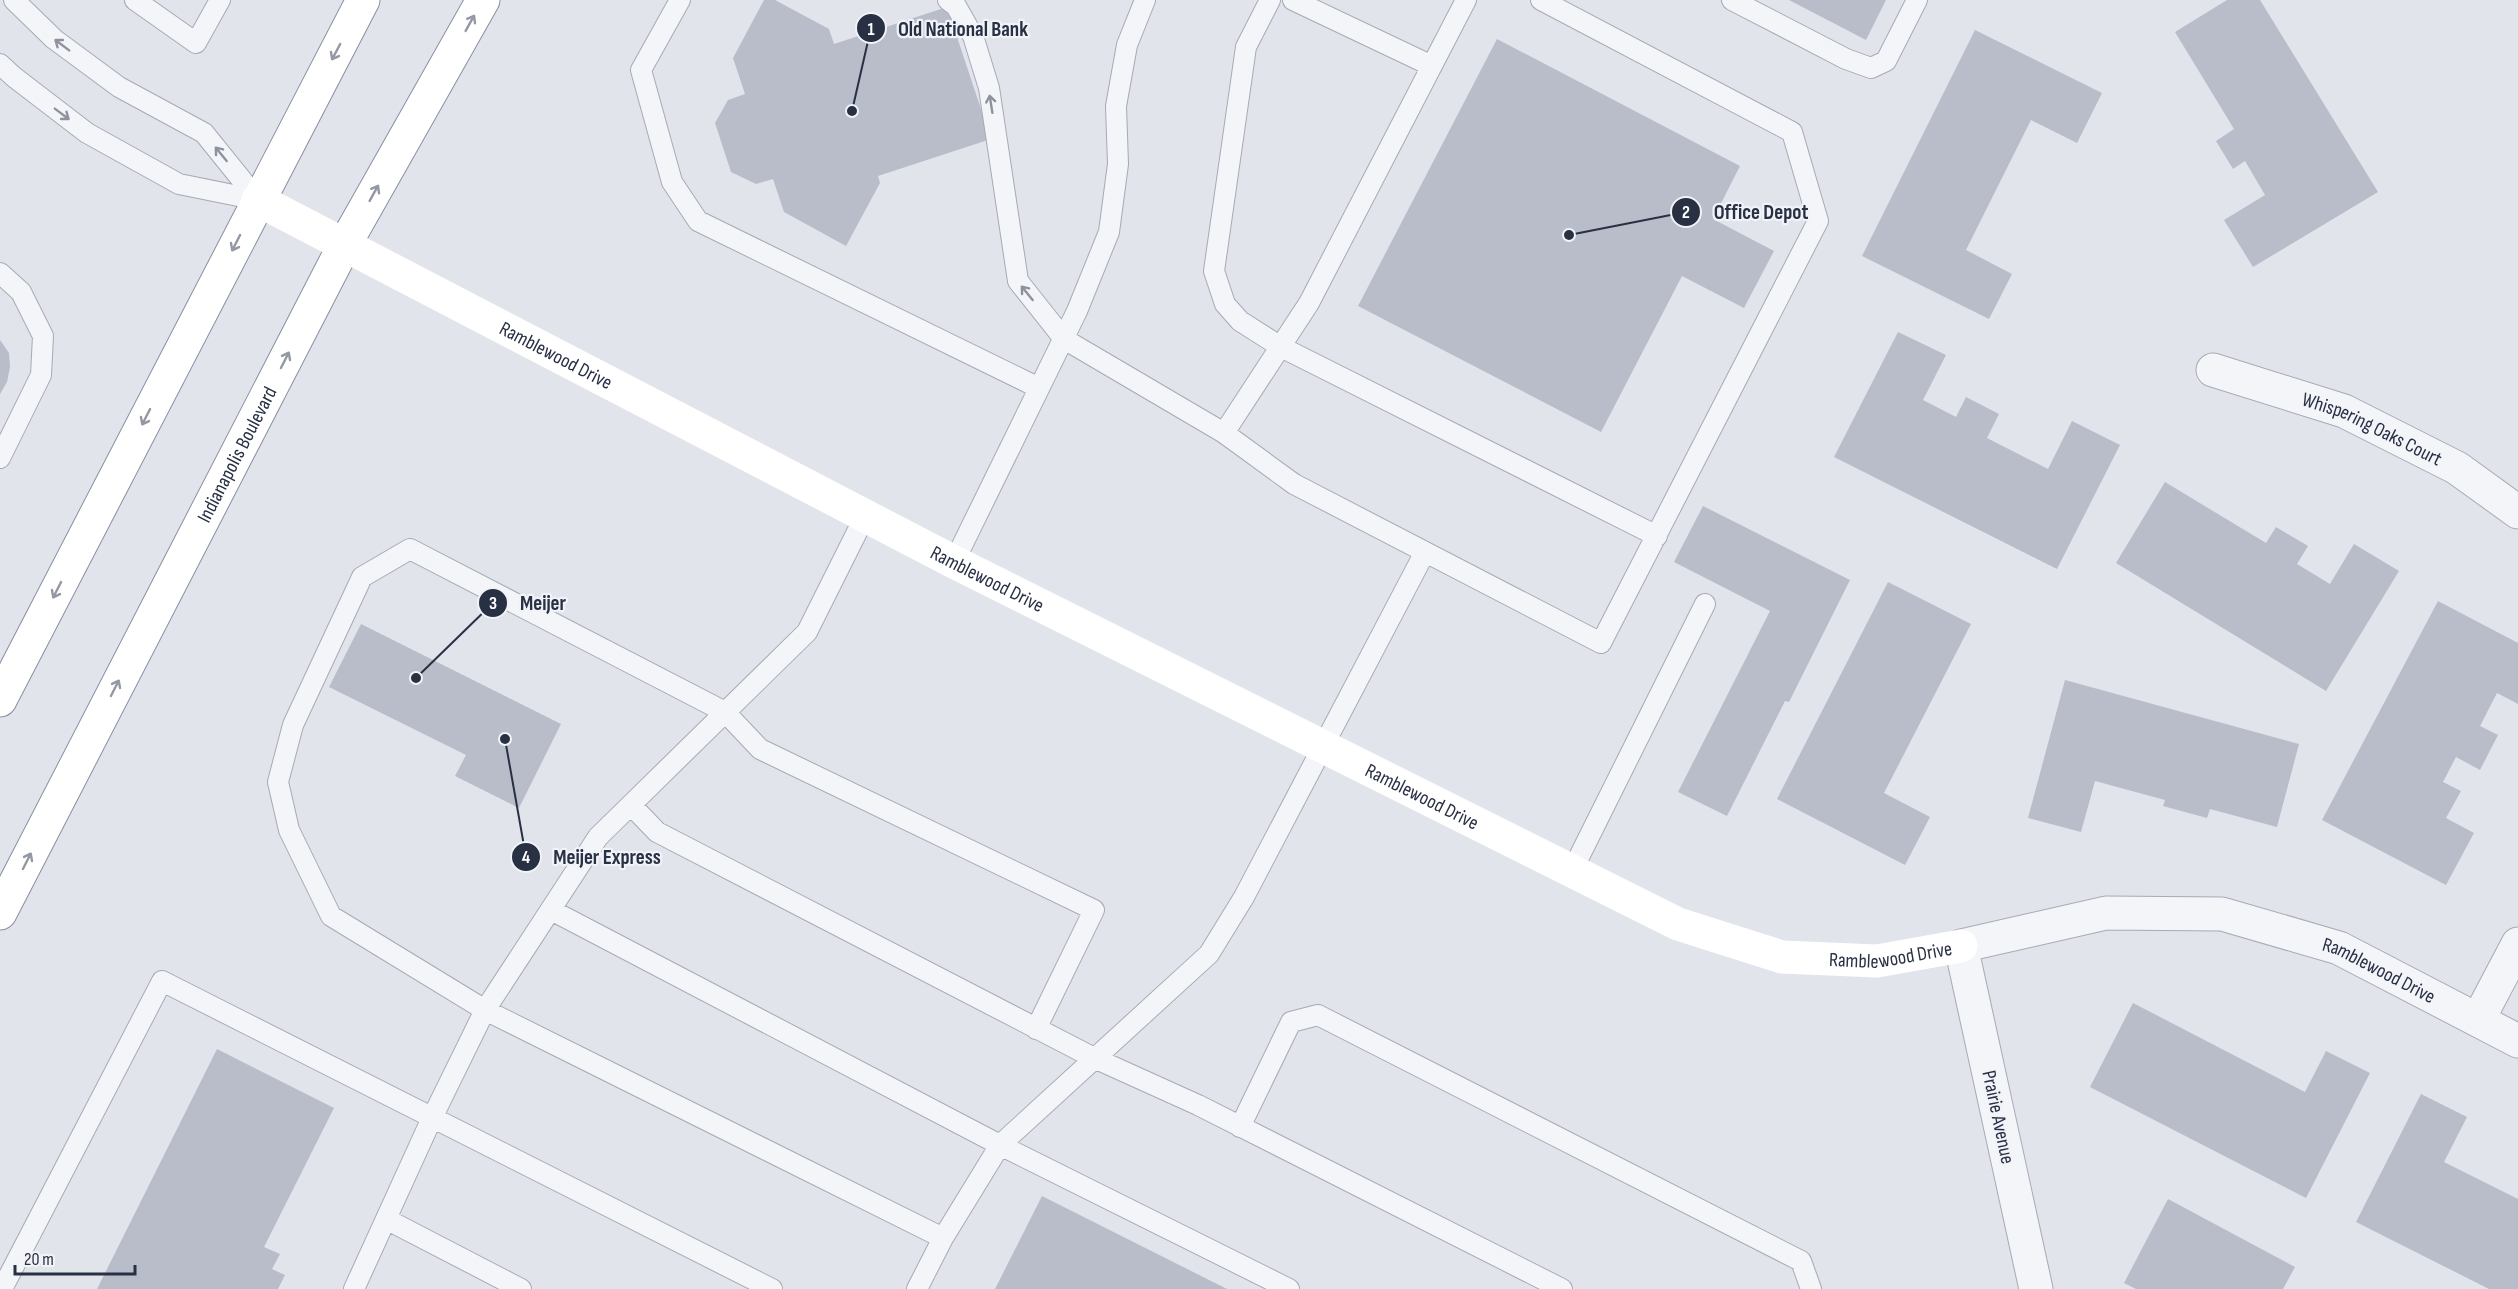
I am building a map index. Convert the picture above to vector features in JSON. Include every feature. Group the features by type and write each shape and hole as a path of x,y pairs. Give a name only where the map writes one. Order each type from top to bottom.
{"main road":[{"path":"0,700 363,0"},
{"name":"Indianapolis Boulevard","path":"0,914 345,244 483,0"},
{"name":"Ramblewood Drive","path":"258,200 954,562 1678,924 1782,957 1876,962 1962,946"}],"street":[{"name":"Whispering Oaks Court","path":"2213,370 2344,411 2457,468 2518,512"},
{"name":"Ramblewood Drive","path":"1962,946 2106,913 2222,914 2339,948 2518,1041"},
{"path":"2478,1020 2518,944"},
{"name":"Prairie Avenue","path":"1962,946 2036,1289"}],"lane":[{"path":"14,0 54,39 119,87 204,133 258,200"},
{"path":"135,0 196,43 220,0"},
{"path":"680,0 641,70 672,182 698,221 1039,388"},
{"path":"948,0 956,6 973,36 989,88 1018,281 1064,339 1224,433 1294,484 1601,643 1818,221 1792,132 1541,0"},
{"path":"954,562 1064,339 1109,232 1119,164 1116,106 1127,45 1145,0"},
{"path":"1270,0 1246,47 1214,271 1226,304 1240,321 1281,347 1657,536"},
{"path":"1293,0 1432,66"},
{"path":"1224,433 1310,303 1467,0"},
{"path":"1732,0 1846,59 1871,68 1886,61 1917,0"},
{"path":"0,64 87,133 179,184 258,200"},
{"path":"0,273 21,292 43,336 41,375 0,458"},
{"path":"354,1289 432,1118 485,1010 598,837 807,632 866,516"},
{"path":"943,1238 485,1010 331,916 289,830 278,782 293,725 363,577 410,549 725,712 760,749 1094,910 1036,1029"},
{"path":"917,1289 943,1238 1000,1145 1209,954 1244,897 1425,552"},
{"path":"1572,871 1705,604"},
{"path":"631,805 657,832 1036,1029 1240,1127 1562,1289"},
{"path":"551,910 1000,1145 1289,1289"},
{"path":"2,1289 162,981 772,1289"},
{"path":"1240,1127 1291,1022 1318,1015 1801,1261 1811,1289"},
{"path":"386,1219 521,1289"}],"building":[{"path":"764,0 775,0 829,29 834,44 947,7 991,139 878,176 880,183 846,246 784,212 773,179 756,184 731,172 715,123 728,100 745,94 733,58"},
{"path":"1789,0 1886,0 1866,40"},
{"path":"2227,0 2260,0 2378,192 2253,267 2224,220 2265,195 2245,161 2233,169 2216,141 2234,129 2175,32"},
{"path":"1975,30 2102,93 2077,143 2031,120 1966,250 2012,274 1989,319 1862,256"},
{"path":"1497,39 1740,166 1713,219 1774,251 1744,308 1682,276 1601,432 1358,306"},
{"path":"1898,332 1946,355 1923,400 1956,417 1966,397 1999,414 1987,438 2048,469 2072,421 2120,445 2057,569 1834,457"},
{"path":"0,340 9,353 10,367 7,382 0,394"},
{"path":"2165,482 2266,543 2276,527 2308,546 2297,564 2330,584 2354,544 2399,571 2326,691 2116,563"},
{"path":"1703,506 1850,580 1789,702 1785,701 1727,816 1678,792 1770,611 1674,562"},
{"path":"1888,582 1971,624 1884,793 1930,817 1905,865 1777,799"},
{"path":"2438,601 2518,643 2518,704 2497,693 2480,726 2498,735 2480,770 2456,757 2443,782 2461,791 2446,818 2474,833 2446,885 2322,820"},
{"path":"361,624 561,724 519,808 455,776 466,755 329,687"},
{"path":"2065,680 2299,744 2277,827 2210,809 2207,818 2163,806 2165,800 2095,781 2081,832 2028,818"},
{"path":"2133,1003 2305,1092 2326,1051 2370,1073 2306,1198 2090,1087"},
{"path":"217,1049 334,1108 264,1247 280,1254 272,1269 285,1275 278,1289 97,1289"},
{"path":"2421,1094 2467,1117 2444,1162 2518,1199 2518,1289 2489,1289 2356,1222"},
{"path":"1042,1196 1227,1289 995,1289"},
{"path":"2168,1199 2295,1267 2283,1289 2136,1289 2124,1283"}],"place":[{"name":"Old National Bank","path":"852,111"},
{"name":"Office Depot","path":"1569,235"},
{"name":"Meijer","path":"416,678"},
{"name":"Meijer Express","path":"505,739"}]}
